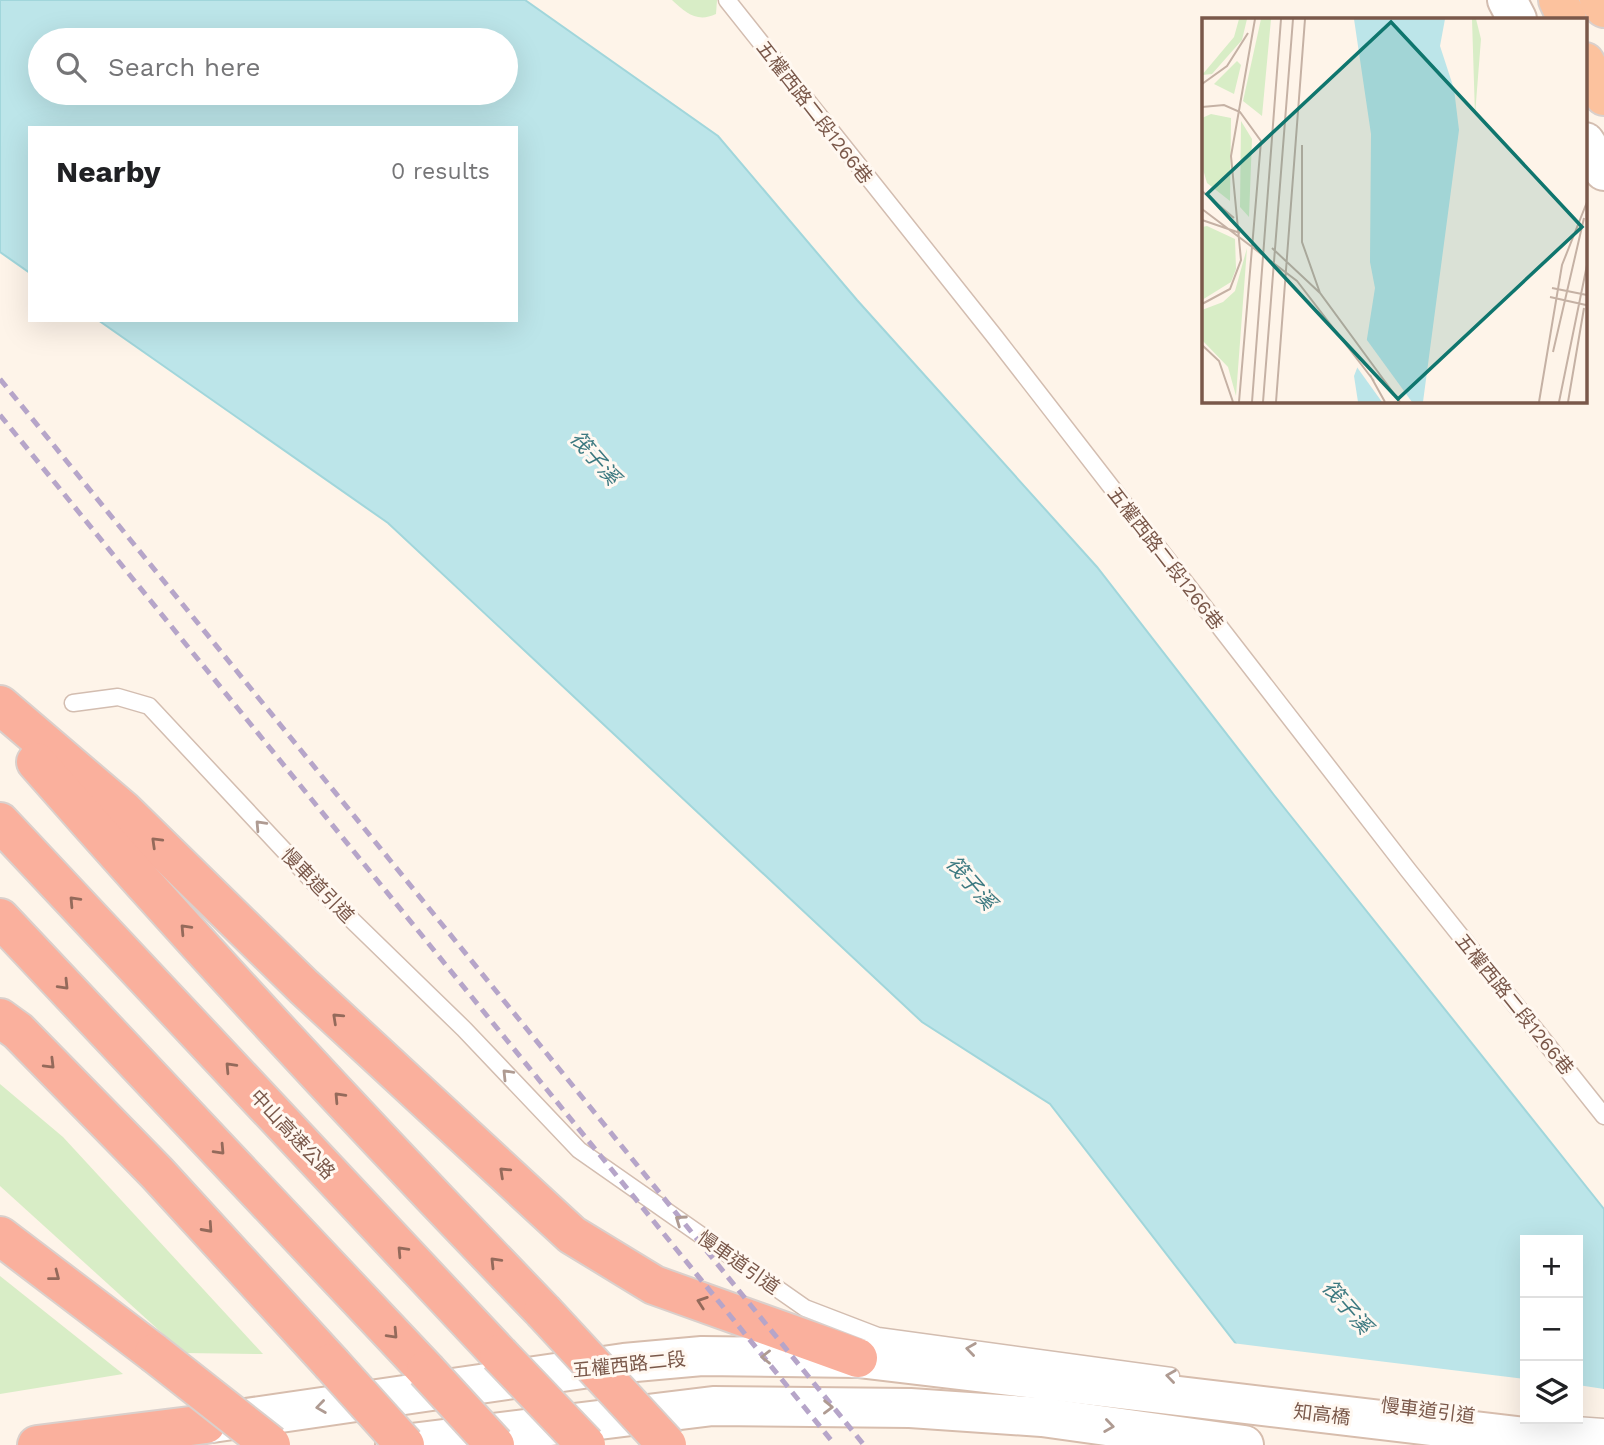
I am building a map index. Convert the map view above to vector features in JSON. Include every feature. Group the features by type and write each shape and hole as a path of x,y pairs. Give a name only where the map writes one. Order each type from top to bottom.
{"highway":[{"path":"1558,0 1567,18"},
{"path":"1599,0 1604,8"},
{"path":"1586,64 1604,96"},
{"path":"0,705 124,811 304,988 572,1235 654,1285 858,1357"},
{"path":"0,720 129,868 394,1157 543,1311 667,1445"},
{"name":"中山高速公路","path":"0,822 586,1445"},
{"path":"0,918 495,1445"},
{"path":"0,1018 18,1031 158,1173 405,1445"},
{"path":"0,1236 271,1445"},
{"path":"37,1445 206,1424"}],"main road":[{"path":"1507,0 1516,18"},
{"path":"1586,144 1604,171"},
{"name":"五權西路二段","path":"132,1445 206,1424 624,1363 702,1356 858,1357 1045,1386"},
{"path":"395,1445 713,1406 911,1408 1045,1386 1244,1445"},
{"name":"知高橋","path":"1045,1386 1577,1434"}],"lane":[{"name":"五權西路二段1266巷","path":"727,0 995,337 1408,870 1604,1116"},
{"name":"慢車道引道","path":"74,703 118,697 149,706 320,889 464,1029 579,1150 805,1308 878,1336 1045,1386 1191,1379"},
{"name":"慢車道引道","path":"1302,1394 1520,1420"},
{"path":"1577,1434 1604,1427"}],"green space":[{"path":"672,0 717,0 716,14 697,17 687,13"},
{"path":"0,1084 63,1137 263,1354 184,1353 0,1186"},
{"path":"0,1276 123,1374 0,1394"}],"water":[{"name":"筏子溪","path":"0,0 525,0 718,136 857,300 1097,567 1274,795 1604,1209 1604,1445 1254,1367 1050,1104 922,1022 388,523 101,322 518,322 518,126 28,126 28,272 0,252"}],"pier":[{"path":"1232,1343 1520,1378 1520,1424 1583,1424 1583,1386 1604,1389 1604,1445 1276,1445 1268,1432 1251,1368"}],"railway":[{"path":"0,379 864,1445"},
{"path":"0,415 835,1445"}]}
